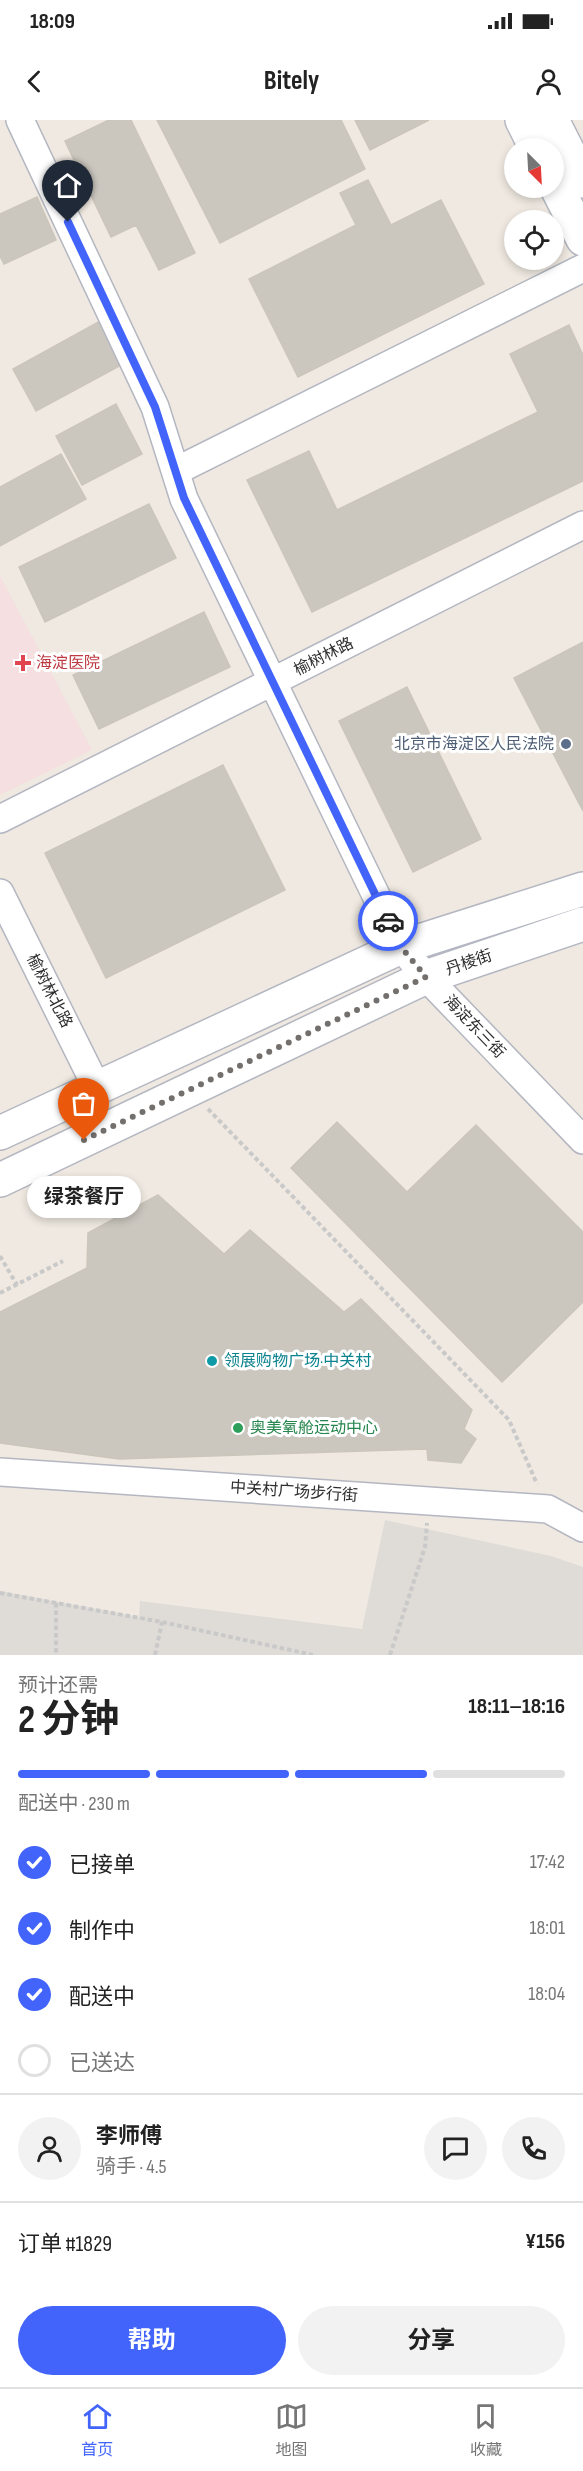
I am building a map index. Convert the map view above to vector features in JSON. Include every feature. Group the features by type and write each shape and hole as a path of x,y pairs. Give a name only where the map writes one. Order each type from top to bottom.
{"main road":[{"path":"522,120 531,138"},
{"path":"552,120 583,181"},
{"path":"562,198 583,239"},
{"path":"0,1133 401,947 583,890"},
{"name":"丹棱街","path":"0,1180 426,977 583,924"}],"street":[{"name":"海淀东三街","path":"20,120 155,407 184,498 401,947 426,977 583,1140"},
{"path":"176,471 583,268"},
{"name":"榆树林路","path":"0,819 583,525"},
{"name":"榆树林北路","path":"0,893 98,1088"},
{"name":"中关村广场步行街","path":"0,1472 548,1509 583,1528"}],"path":[{"path":"207,1109 509,1420 548,1509"},
{"path":"0,1256 17,1285"},
{"path":"0,1293 63,1261"},
{"path":"390,1655 425,1547"},
{"path":"0,1593 162,1622 313,1655"},
{"path":"56,1603 56,1655"},
{"path":"155,1655 162,1622"}],"shaded area":[{"name":"海淀医院","path":"0,576 92,750 0,795"},
{"path":"385,1520 551,1556 583,1567 583,1655 0,1655 0,1591 139,1617 140,1601 362,1629"}],"building":[{"path":"109,120 131,120 195,253 159,270 136,225 111,237 65,141"},
{"path":"157,120 341,120 365,169 220,243"},
{"path":"355,120 429,120 370,150"},
{"path":"368,180 391,225 441,200 484,284 298,377 249,279 356,225 340,193"},
{"path":"37,197 56,240 4,264 0,256 0,214"},
{"path":"102,320 125,363 36,411 13,369"},
{"path":"569,325 583,355 583,481 312,612 247,480 309,451 337,510 538,412 510,354"},
{"path":"116,404 142,454 82,485 56,436"},
{"path":"61,454 86,499 0,546 0,487"},
{"path":"149,504 176,558 45,622 19,567"},
{"path":"204,612 230,667 99,729 73,675"},
{"name":"北京市海淀区人民法院","path":"583,642 583,811 514,678"},
{"path":"407,687 481,839 413,872 339,721"},
{"path":"223,765 285,890 106,978 45,853"},
{"path":"337,1122 407,1192 476,1125 583,1232 583,1302 502,1382 291,1168"},
{"name":"领展购物广场·中关村","path":"158,1195 224,1254 250,1230 344,1312 361,1299 472,1410 464,1429 476,1439 461,1463 428,1460 427,1449 119,1459 0,1443 0,1312 87,1268 88,1233"}],"way so far":[{"path":"84,1140 426,977 401,947 388,921"}],"place":[{"name":"海淀医院","path":"23,663"},
{"name":"北京市海淀区人民法院","path":"566,744"},
{"name":"绿茶餐厅","path":"84,1140"},
{"name":"领展购物广场·中关村","path":"212,1361"},
{"name":"奥美氧舱运动中心","path":"238,1428"}],"route":[{"path":"68,222 155,407 184,498 388,921"}]}
